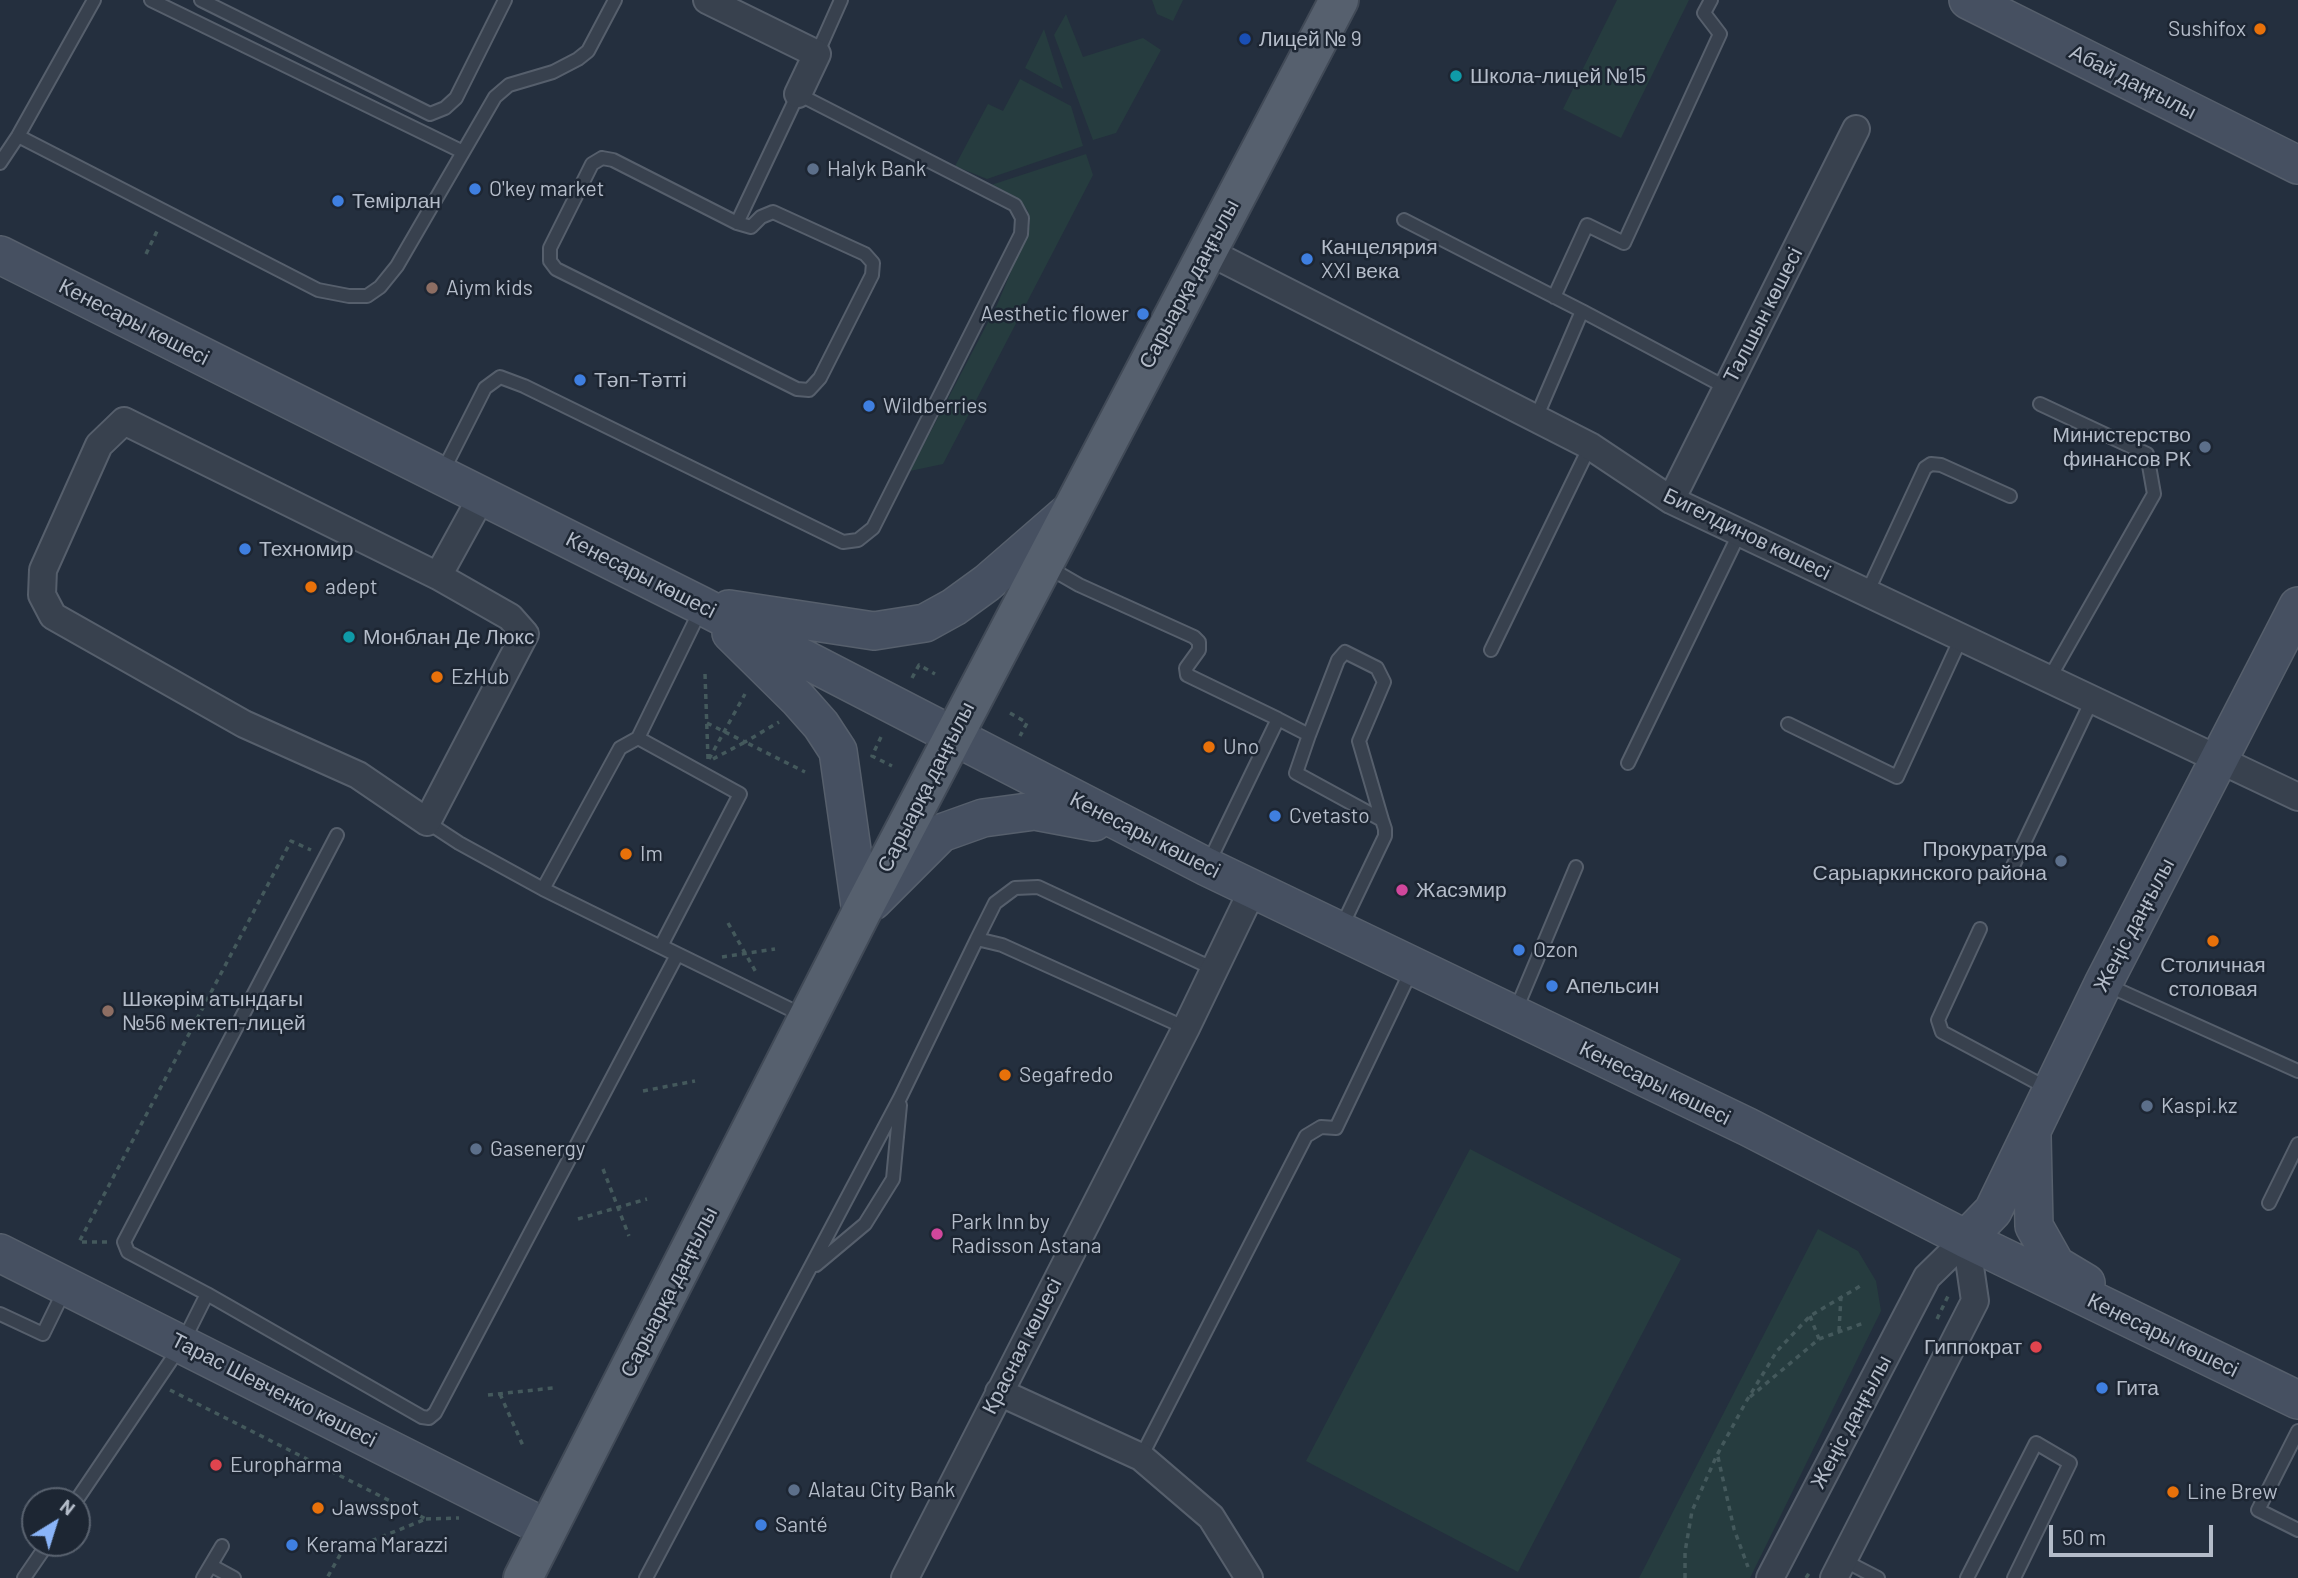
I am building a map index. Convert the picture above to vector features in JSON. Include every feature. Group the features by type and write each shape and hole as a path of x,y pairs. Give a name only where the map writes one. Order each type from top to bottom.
{"main road":[{"name":"Абай даңғылы","path":"1968,0 2289,157 2298,176"},
{"name":"Сарыарқа даңғылы","path":"523,1578 861,913 1337,2"},
{"name":"Кенесары көшесі","path":"0,255 702,606 1207,867 1748,1127 1966,1239 2298,1400"},
{"path":"702,606 874,631 925,623 954,607 987,583 1071,510"},
{"path":"702,606 798,699 838,751 861,913"},
{"name":"Жеңіс даңғылы","path":"1966,1239 1993,1210 2103,984 2298,606"},
{"path":"861,913 941,833 983,818 1035,811 1139,832"},
{"path":"2032,1130 2034,1226 2056,1265 2123,1306 2162,1335"},
{"name":"Тарас Шевченко көшесі","path":"0,1253 548,1529"}],"street":[{"path":"706,0 817,54 798,94"},
{"name":"Талшын көшесі","path":"1671,500 1856,130"},
{"name":"Бигелдинов көшесі","path":"1207,251 1590,446 1671,500 2298,797"},
{"path":"124,421 438,576 510,617 525,634 427,822 358,775 244,724 53,616 42,595 43,570 99,445 124,421"},
{"path":"438,576 482,496"},
{"name":"Красная көшесі","path":"905,1578 1186,1028 1253,889"},
{"path":"1838,1569 1975,1301 1966,1239"},
{"name":"Жеңіс даңғылы","path":"1759,1572 1927,1277 1966,1239"},
{"path":"999,1392 1140,1457 1211,1517 1249,1578"}],"lane":[{"path":"0,163 18,136 94,0"},
{"path":"151,0 463,152"},
{"path":"201,0 430,114 444,108 456,98 499,2"},
{"path":"18,136 318,290 349,296 367,296 380,287 397,266 495,97 509,85 553,72 588,51 615,0"},
{"path":"817,54 841,0"},
{"path":"1554,297 1587,225 1624,243 1720,34 1704,13 1711,0"},
{"path":"441,477 485,388 500,377 524,386 843,542 858,540 873,528 1021,234 1022,218 1015,205 798,94 737,223"},
{"path":"602,158 613,160 737,223 751,227 761,216 773,212 865,254 873,263 872,275 820,378 809,390 796,390 556,269 550,261 550,248 592,164 602,158"},
{"path":"1404,220 1727,388"},
{"path":"1536,418 1582,311"},
{"path":"2040,404 2147,454 2154,494 2049,679"},
{"path":"1491,650 1590,446"},
{"path":"1867,593 1925,468 1931,464 1941,465 2010,496"},
{"path":"1628,763 1740,532"},
{"path":"1042,564 1079,585 1194,637 1199,642 1199,650 1186,668 1187,675 1310,735"},
{"path":"543,889 620,748 638,738 702,606"},
{"path":"1788,724 1897,777 1961,638"},
{"path":"1340,931 1385,836 1381,820 1359,741 1384,682 1377,668 1345,652 1338,660 1296,773 1381,820"},
{"path":"2013,866 2092,700"},
{"path":"1207,867 1278,719"},
{"path":"638,738 740,794 661,946 677,954"},
{"path":"427,822 459,843 543,889 808,1018"},
{"path":"337,835 124,1242 128,1252 207,1293 422,1417 429,1418 442,1401 677,954"},
{"path":"1514,1015 1576,867"},
{"path":"646,1578 900,1098 995,903 1015,888 1038,887 1214,969"},
{"path":"1980,929 1938,1020 1942,1032 2051,1090"},
{"path":"977,939 1002,945 1186,1028"},
{"path":"1140,1457 1306,1136 1321,1127 1336,1128 1414,965"},
{"path":"2103,984 2298,1071"},
{"path":"810,1270 865,1224 893,1179 900,1098"},
{"path":"2269,1203 2298,1144"},
{"path":"0,1314 43,1334 66,1286"},
{"path":"85,1487 182,1344 207,1293"},
{"path":"2298,1431 2258,1510 2298,1530"},
{"path":"1967,1578 2036,1443 2070,1464 2014,1578"},
{"path":"203,1578 222,1546"},
{"path":"24,1578 38,1557"},
{"path":"212,1566 234,1578"},
{"path":"1838,1569 1878,1578"}],"path":[{"path":"146,254 166,212"},
{"path":"912,678 919,665 935,674"},
{"path":"705,674 708,762"},
{"path":"708,762 745,694"},
{"path":"1010,713 1027,723 1020,736"},
{"path":"708,762 789,716"},
{"path":"707,723 805,772"},
{"path":"881,737 872,756 892,766"},
{"path":"124,1242 79,1242 291,841 326,857"},
{"path":"728,923 760,979"},
{"path":"710,959 775,949"},
{"path":"643,1091 695,1081"},
{"path":"603,1169 629,1236"},
{"path":"578,1219 648,1199"},
{"path":"1685,1578 1685,1552 1692,1511 1717,1454 1747,1400 1777,1351 1810,1315 1862,1284"},
{"path":"1839,1331 1841,1296"},
{"path":"1810,1315 1819,1339"},
{"path":"1747,1400 1819,1339 1864,1323"},
{"path":"156,1382 426,1519 341,1553 327,1578"},
{"path":"488,1395 553,1388"},
{"path":"500,1394 524,1448"},
{"path":"1717,1454 1734,1529 1759,1572"}],"green space":[{"path":"1152,0 1183,0 1173,21 1157,14"},
{"path":"1617,0 1689,0 1621,138 1563,109"},
{"path":"1066,14 1083,57 1143,38 1161,50 1116,133 1093,140 1054,35"},
{"path":"1044,29 1063,89 1025,68"},
{"path":"1020,79 1071,106 1083,146 987,179 955,166 988,104 1003,111"},
{"path":"1086,154 1093,175 943,464 910,471 997,305 1030,226 1028,211 1016,197 991,185"},
{"path":"1470,1149 1681,1259 1518,1572 1306,1461"},
{"path":"1818,1229 1858,1251 1876,1281 1881,1311 1750,1578 1639,1578"}],"place":[{"name":"Sushifox","path":"2260,29"},
{"name":"Лицей № 9","path":"1245,39"},
{"name":"Школа-лицей №15","path":"1456,76"},
{"name":"Halyk Bank","path":"813,169"},
{"name":"O'key market","path":"475,189"},
{"name":"Темірлан","path":"338,201"},
{"name":"Канцелярия XXI века","path":"1307,259"},
{"name":"Aiym kids","path":"432,288"},
{"name":"Aesthetic flower","path":"1143,314"},
{"name":"Тәп-Тәтті","path":"580,380"},
{"name":"Wildberries","path":"869,406"},
{"name":"Министерство финансов РК","path":"2205,447"},
{"name":"Техномир","path":"245,549"},
{"name":"adept","path":"311,587"},
{"name":"Монблан Де Люкс","path":"349,637"},
{"name":"EzHub","path":"437,677"},
{"name":"Uno","path":"1209,747"},
{"name":"Cvetasto","path":"1275,816"},
{"name":"Im","path":"626,854"},
{"name":"Прокуратура Сарыаркинского района","path":"2061,861"},
{"name":"Жасэмир","path":"1402,890"},
{"name":"Столичная столовая","path":"2213,941"},
{"name":"Ozon","path":"1519,950"},
{"name":"Апельсин","path":"1552,986"},
{"name":"Шәкәрім атындағы №56 мектеп-лицей","path":"108,1011"},
{"name":"Segafredo","path":"1005,1075"},
{"name":"Kaspi.kz","path":"2147,1106"},
{"name":"Gasenergy","path":"476,1149"},
{"name":"Park Inn by Radisson Astana","path":"937,1234"},
{"name":"Гиппократ","path":"2036,1347"},
{"name":"Гита","path":"2102,1388"},
{"name":"Europharma","path":"216,1465"},
{"name":"Alatau City Bank","path":"794,1490"},
{"name":"Line Brew","path":"2173,1492"},
{"name":"Jawsspot","path":"318,1508"},
{"name":"Santé","path":"761,1525"},
{"name":"Kerama Marazzi","path":"292,1545"}]}
